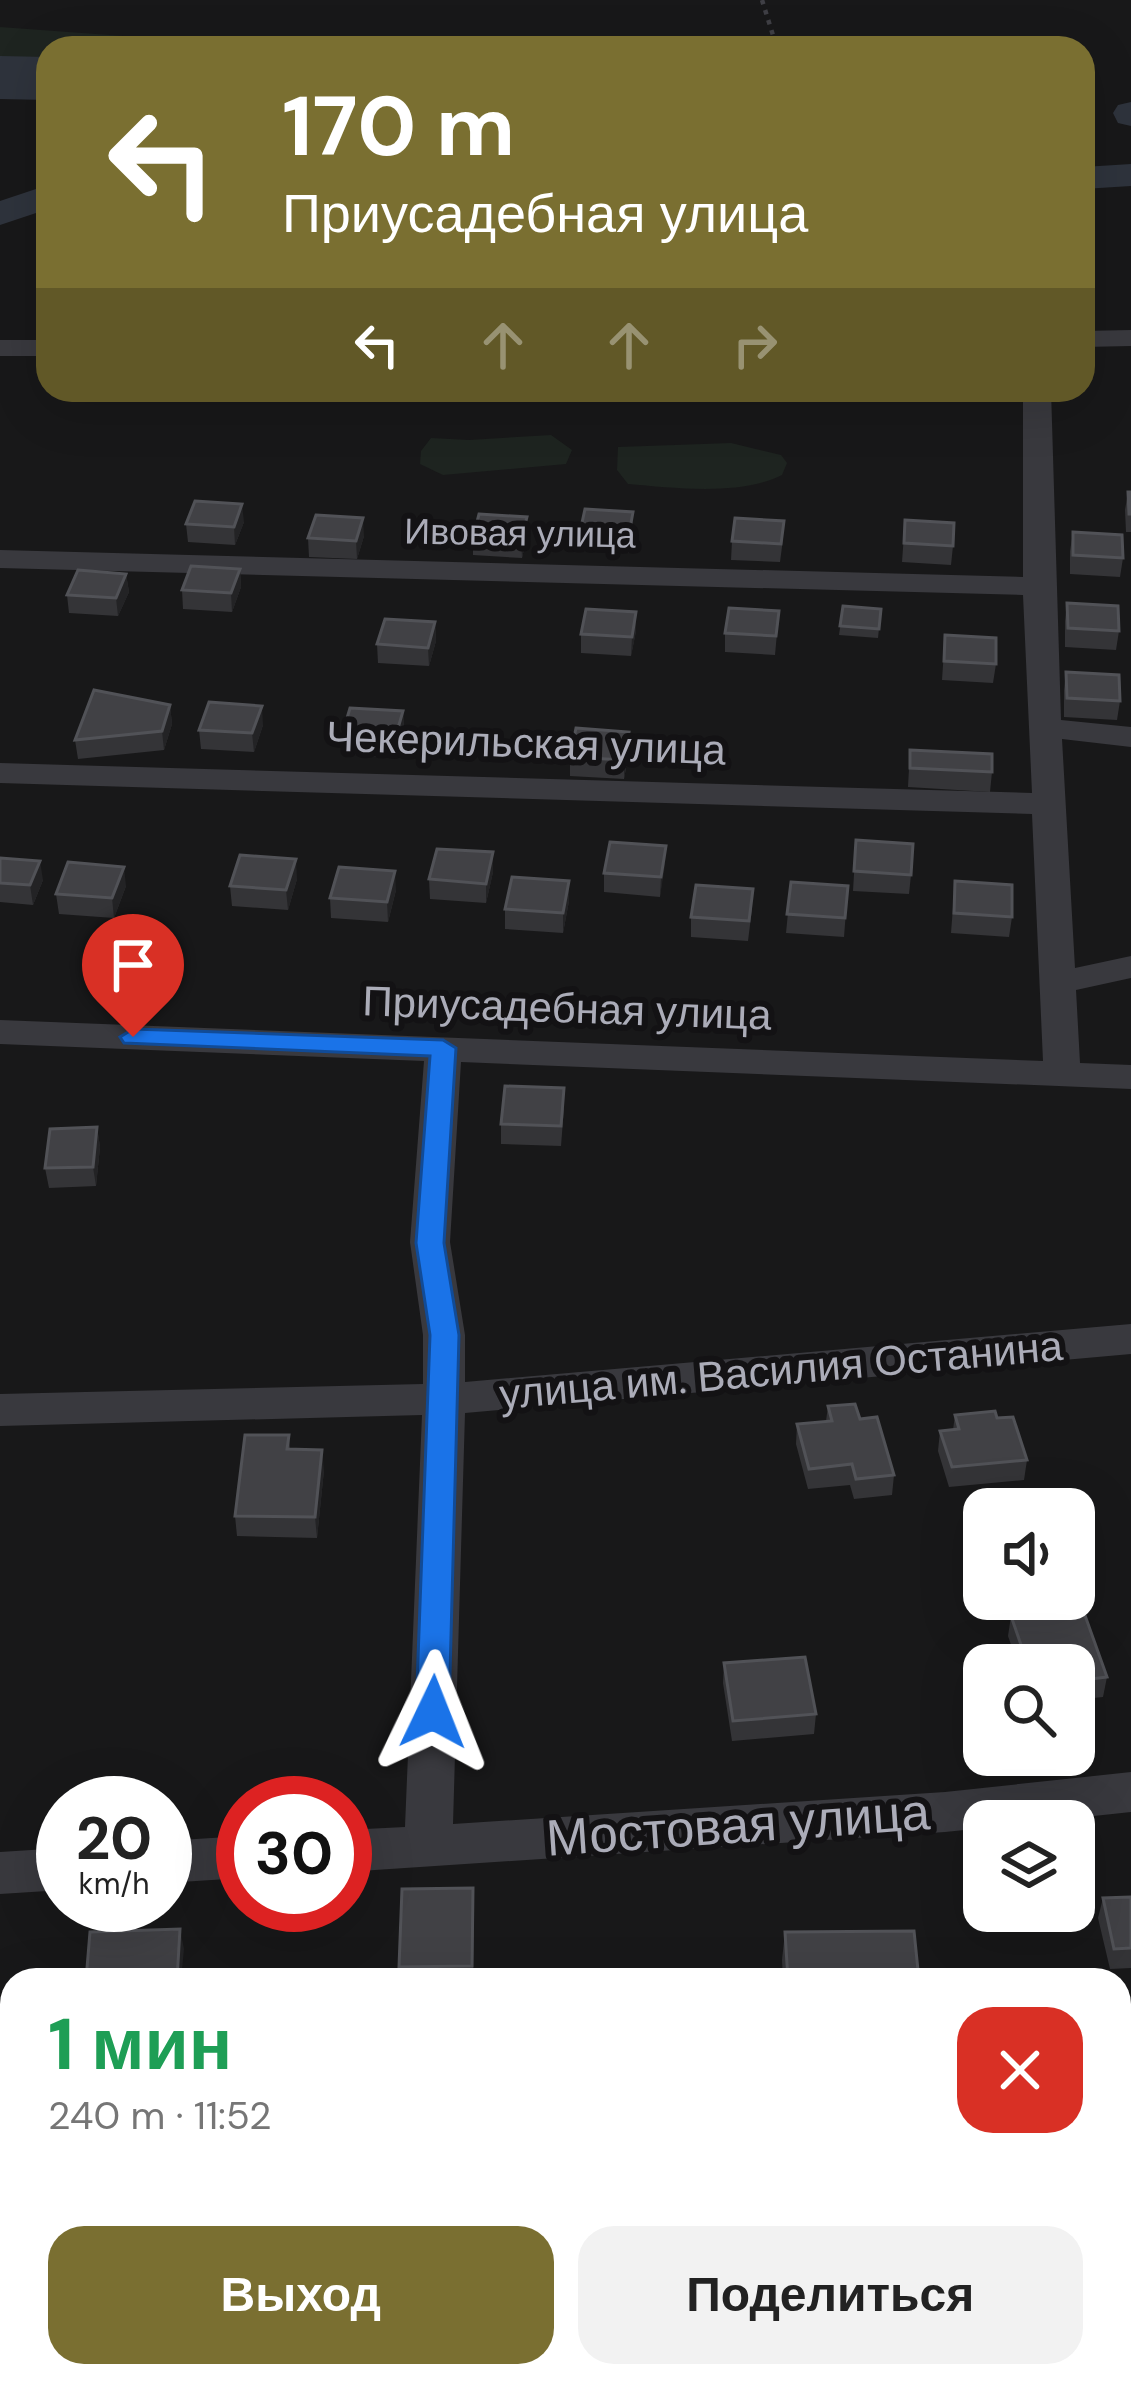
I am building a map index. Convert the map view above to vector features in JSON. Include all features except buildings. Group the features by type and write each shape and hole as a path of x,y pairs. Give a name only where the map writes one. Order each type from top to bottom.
{"street":[{"path":"1095,339 1131,338"},
{"path":"0,348 36,348"},
{"path":"1037,402 1038,586 1062,1072"},
{"name":"Ивовая улица","path":"0,559 1038,586"},
{"path":"1045,728 1131,737"},
{"name":"Чекерильская улица","path":"0,773 1049,803"},
{"path":"1058,983 1131,968"},
{"name":"Приусадебная улица","path":"0,1032 1131,1076"},
{"path":"428,1846 444,1399 444,1335 430,1243 443,1048"},
{"name":"улица им. Василия Останина","path":"0,1411 444,1399 1131,1339"},
{"name":"Мостовая улица","path":"372,1849 944,1812 1131,1792"},
{"path":"0,1873 36,1871"}],"path":[{"path":"762,0 773,36"}],"shaded area":[{"path":"0,27 123,36 36,36 36,87 0,86"},
{"path":"0,56 36,57 36,100 0,99"},
{"path":"551,435 572,450 566,464 443,475 420,464 421,451 431,438"},
{"path":"731,443 781,455 787,463 782,475 747,486 686,488 628,484 617,470 618,447"}],"waterway":[{"path":"1095,177 1131,175"},
{"path":"0,214 36,200"}],"route":[{"path":"133,1037 443,1048 430,1243 444,1335 433,1712"}]}
